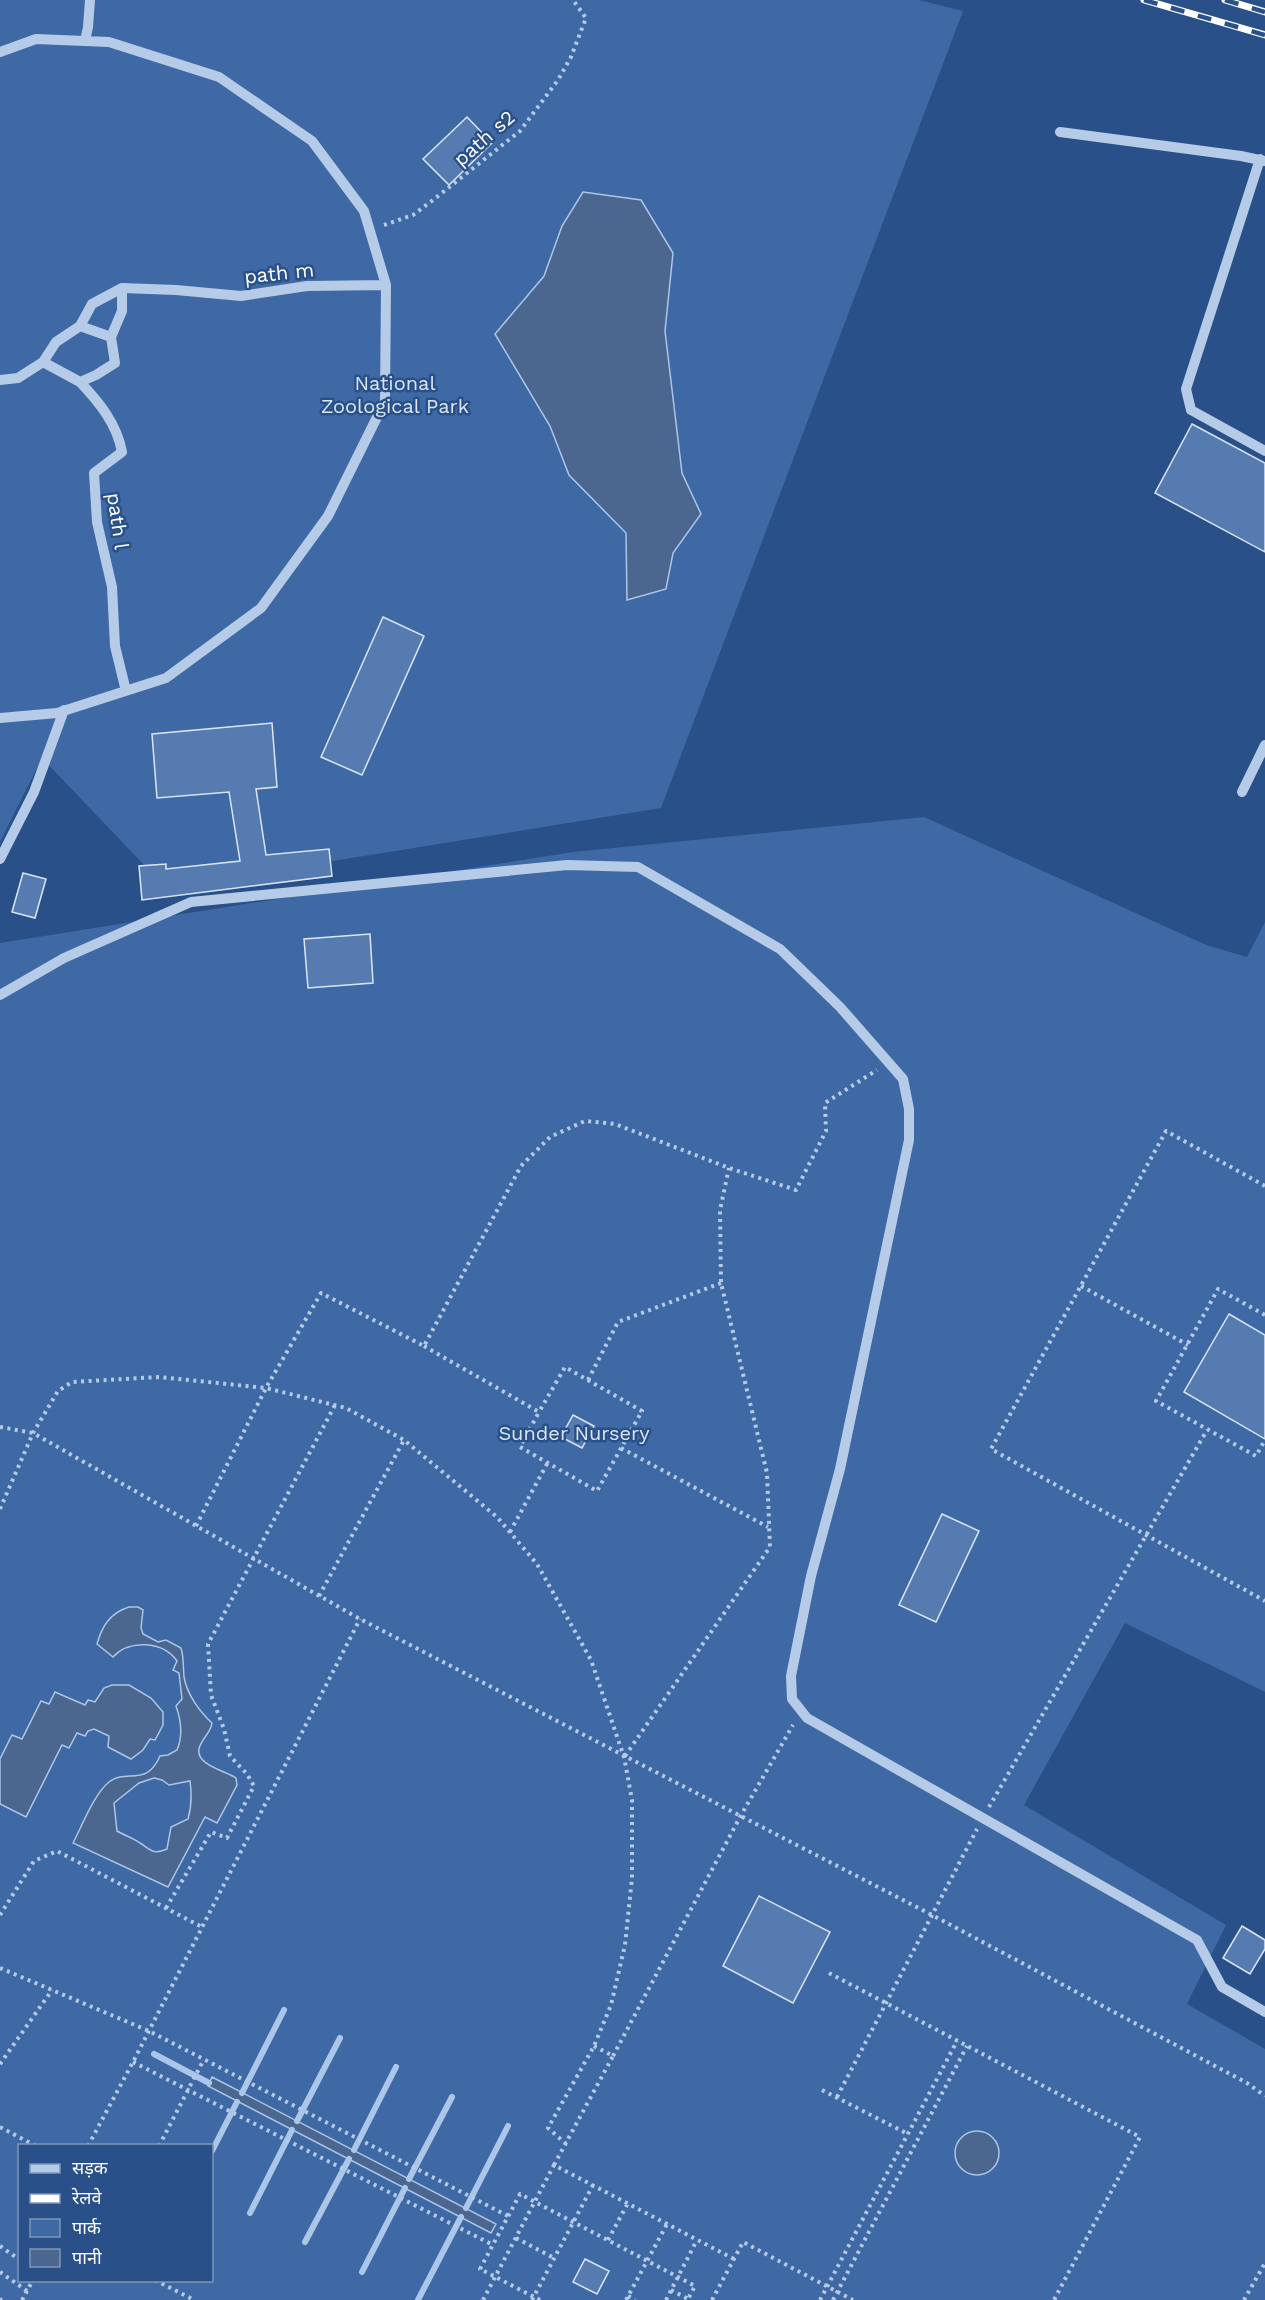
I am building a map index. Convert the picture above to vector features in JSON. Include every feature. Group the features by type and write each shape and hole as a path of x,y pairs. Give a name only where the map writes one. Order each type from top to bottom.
{"street":[{"path":"85,41 90,0"},
{"path":"0,52 36,39 109,42 219,77 312,141 364,211 386,285 385,400 328,516 261,608 166,678 64,710 0,718"},
{"path":"1060,132 1262,160 1186,389 1191,410 1265,451"},
{"name":"path m","path":"122,288 241,296 308,286 386,285"},
{"path":"0,380 18,378 43,362 57,342 81,326 92,304 122,288 122,311 111,337 115,363 80,382 43,362"},
{"path":"81,326 111,337"},
{"name":"path l","path":"80,382 98,400 108,416 120,441 122,452 94,473 97,522 112,587 115,646 126,691"},
{"path":"0,859 34,792 64,710"},
{"path":"1242,792 1265,745"},
{"path":"0,995 64,958 191,902 567,865 638,867 780,949 840,1007 903,1079 909,1110 909,1140 840,1469 811,1576 791,1676 792,1699 807,1718 1197,1940 1222,1987 1265,2012"}],"path":[{"name":"path s2","path":"370,230 413,214 519,131 558,80 571,57 586,18 573,0"},
{"path":"424,1347 521,1166 550,1137 585,1121 615,1124 729,1168 796,1190 826,1131 825,1104 889,1063"},
{"path":"1265,1186 1166,1131 991,1449 1265,1601"},
{"path":"624,1757 770,1547 767,1473 721,1283 720,1210 729,1168"},
{"path":"588,1380 618,1322 721,1283"},
{"path":"1081,1286 1188,1344"},
{"path":"1265,1315 1218,1289 1156,1401 1256,1456 1265,1440"},
{"path":"196,1526 266,1388 321,1293 424,1347 539,1412"},
{"path":"565,1367 588,1380 642,1411 597,1491 520,1446 565,1367"},
{"path":"0,1509 33,1433 58,1391 72,1382 159,1377 266,1388 345,1408 404,1440 497,1517 537,1564 591,1660 624,1757 632,1800 632,1878 628,1923 610,2005 594,2046 548,2128 566,2144"},
{"path":"166,1908 211,1832 227,1838 254,1786 247,1774 230,1756 224,1729 212,1695 208,1644 335,1405"},
{"path":"0,1427 33,1433 360,1620 932,1915 1247,2083 1265,2096"},
{"path":"837,2097 983,1818 1208,1430"},
{"path":"319,1596 404,1440"},
{"path":"621,1448 769,1528"},
{"path":"510,1532 548,1462"},
{"path":"89,2144 134,2062 360,1620"},
{"path":"483,2300 740,1816 801,1710"},
{"path":"0,1915 34,1861 57,1851 202,1927"},
{"path":"0,1968 149,2031 203,2061 508,2216"},
{"path":"830,1973 1140,2137 1054,2300"},
{"path":"0,2064 52,1989"},
{"path":"820,2300 957,2041"},
{"path":"594,2046 613,2056"},
{"path":"833,2300 967,2046"},
{"path":"160,2144 203,2061"},
{"path":"134,2062 493,2245"},
{"path":"822,2090 908,2134"},
{"path":"0,2127 34,2144"},
{"path":"555,2165 734,2259"},
{"path":"533,2298 593,2185"},
{"path":"540,2300 480,2269 520,2194 695,2286 689,2299 671,2290"},
{"path":"608,2240 628,2203"},
{"path":"635,2300 627,2298 666,2224"},
{"path":"516,2238 554,2259"},
{"path":"666,2300 697,2240"},
{"path":"712,2300 743,2242 853,2300"},
{"path":"0,2246 18,2259"},
{"path":"1244,2300 1265,2263"},
{"path":"0,2272 27,2291"},
{"path":"21,2300 32,2282"},
{"path":"159,2282 194,2300"}],"green space":[{"name":"National Zoological Park","path":"0,0 919,0 963,11 661,808 166,888 42,758 0,842"},
{"name":"Sunder Nursery","path":"924,817 1206,945 1247,957 1265,922 1265,1692 1125,1623 1024,1805 1226,1925 1187,2004 1265,2049 1265,2300 0,2300 0,943 573,852"}],"water":[{"path":"583,192 641,200 673,253 665,331 682,473 701,514 673,553 666,589 627,600 626,533 569,475 550,426 495,334 544,276 562,226"},
{"path":"138,1607 143,1610 141,1628 143,1634 158,1642 166,1640 181,1648 184,1677 188,1690 198,1708 212,1723 200,1745 199,1755 213,1767 236,1778 237,1785 217,1823 205,1817 168,1887 73,1843 93,1802 109,1782 116,1778 149,1772 160,1756 177,1750 180,1739 180,1722 176,1706 182,1699 179,1673 173,1670 177,1661 171,1654 155,1646 137,1645 120,1651 113,1657 97,1644 101,1631 108,1621 122,1610","holes":["154,1778 169,1785 190,1781 191,1805 188,1819 171,1827 167,1849 155,1852 117,1831 114,1803 139,1783"]},
{"path":"112,1685 129,1685 151,1698 163,1712 163,1725 155,1740 150,1739 143,1750 131,1759 108,1747 109,1736 94,1729 88,1731 85,1736 77,1733 69,1748 62,1745 26,1817 0,1804 0,1759 12,1735 22,1739 41,1701 49,1704 55,1692 85,1705 88,1700 95,1702 104,1688"},
{"path":"212,2077 496,2224 491,2233 208,2086"},
{"path":"977,2131 992,2138 999,2153 992,2168 977,2175 962,2168 955,2153 962,2138"}],"building":[{"path":"467,117 492,143 449,185 423,159"},
{"path":"1192,424 1265,463 1265,552 1155,493"},
{"path":"383,617 424,636 362,775 321,757"},
{"path":"272,723 277,787 256,789 266,855 329,849 332,876 142,900 139,866 166,864 166,869 240,861 229,792 157,798 152,734"},
{"path":"23,873 46,879 35,918 12,912"},
{"path":"370,934 373,983 308,988 304,939"},
{"path":"1229,1314 1265,1335 1265,1439 1184,1392"},
{"path":"573,1415 594,1426 582,1448 561,1437"},
{"path":"942,1514 979,1531 936,1622 899,1605"},
{"path":"759,1896 830,1932 793,2003 723,1966"},
{"path":"1242,1926 1265,1940 1265,1949 1250,1974 1223,1958"},
{"path":"585,2259 609,2271 597,2294 573,2282"}],"waterway":[{"path":"242,2093 284,2010"},
{"path":"297,2121 340,2038"},
{"path":"154,2054 209,2083"},
{"path":"354,2150 396,2067"},
{"path":"409,2179 452,2097"},
{"path":"213,2149 237,2102"},
{"path":"466,2208 508,2126"},
{"path":"250,2213 292,2130"},
{"path":"305,2242 349,2159"},
{"path":"362,2272 405,2188"},
{"path":"418,2300 461,2217"}],"railway":[{"path":"1144,0 1265,35"},
{"path":"1225,0 1265,12"}]}
